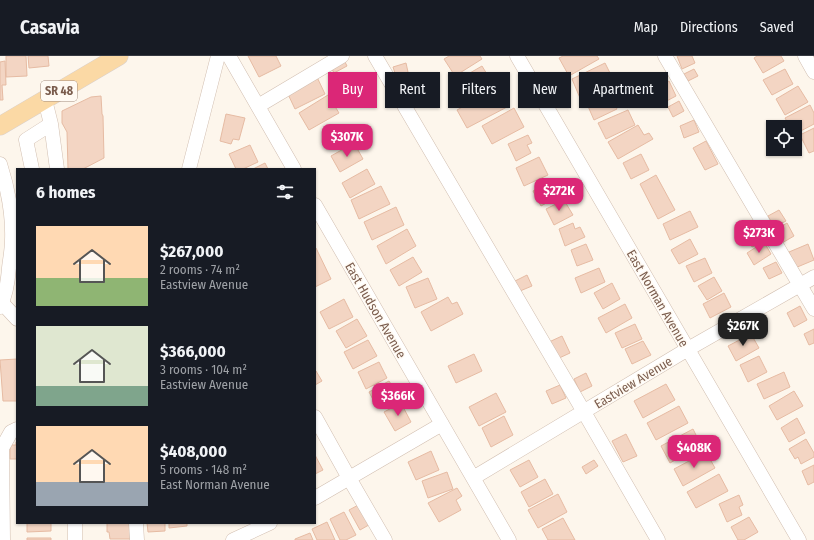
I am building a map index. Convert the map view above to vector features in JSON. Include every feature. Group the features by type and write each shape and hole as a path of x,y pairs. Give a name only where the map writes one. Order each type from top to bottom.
{"main road":[{"name":"SR 48","path":"0,126 119,56"}],"street":[{"path":"189,168 218,56"},
{"path":"228,56 293,168"},
{"path":"258,106 342,56"},
{"path":"375,56 658,540"},
{"name":"East Norman Avenue","path":"517,56 799,540"},
{"path":"665,56 814,309"},
{"path":"804,56 814,72"},
{"path":"45,100 51,124 57,168"},
{"path":"32,168 26,140 51,124"},
{"path":"0,164 14,207 12,240 5,265 7,285 1,305 16,318"},
{"name":"East Hudson Avenue","path":"316,207 509,540"},
{"name":"Eastview Avenue","path":"473,478 688,349 814,277"},
{"path":"316,419 386,540"},
{"path":"316,497 442,424"},
{"path":"3,540 2,448 11,432 16,430"},
{"path":"75,524 75,540"},
{"path":"136,524 137,540"},
{"path":"233,540 268,524"}],"building":[{"path":"6,56 26,56 27,76 6,77"},
{"path":"28,56 48,56 49,66 29,68"},
{"path":"248,56 276,56 281,66 259,77"},
{"path":"449,56 480,56 482,59 461,72 452,72 444,59"},
{"path":"563,56 597,56 599,59 571,75 571,72 567,72 559,58"},
{"path":"677,56 692,56 695,63 682,69"},
{"path":"757,56 781,56 784,61 763,73 754,58"},
{"path":"343,58 347,66 334,72 330,65"},
{"path":"5,61 6,85 2,85 3,100 0,100 0,62"},
{"path":"406,63 408,72 395,72 393,67"},
{"path":"605,63 610,72 586,72"},
{"path":"482,66 486,72 472,72"},
{"path":"694,69 698,76 688,81 684,74"},
{"path":"785,69 793,84 772,95 763,80"},
{"path":"316,75 325,94 295,109 286,90"},
{"path":"579,76 579,96 572,79"},
{"path":"668,82 676,96 668,100"},
{"path":"798,86 808,102 785,115 776,99"},
{"path":"328,95 328,108 336,108 339,113 309,130 299,113"},
{"path":"101,96 104,158 85,168 68,168 67,132 62,123 62,111 91,97"},
{"path":"679,101 684,111 673,117 668,107"},
{"path":"810,105 814,113 814,124 802,130 802,120 786,120 785,118"},
{"path":"461,108 505,108 467,128 457,110"},
{"path":"514,108 524,127 492,144 482,126"},
{"path":"589,108 617,108 617,109 594,120"},
{"path":"628,110 635,125 606,139 598,123"},
{"path":"226,114 245,118 239,140 233,139 231,144 220,141"},
{"path":"694,120 699,132 684,138 680,126"},
{"path":"638,125 644,135 649,133 653,139 618,159 608,142"},
{"path":"814,128 814,151 809,153 802,139 802,134"},
{"path":"528,135 532,143 527,145 531,153 516,161 508,144"},
{"path":"706,141 718,164 705,170 693,148"},
{"path":"354,143 363,159 340,172 331,156"},
{"path":"250,145 258,162 245,168 236,168 229,154"},
{"path":"641,154 649,170 631,179 623,163"},
{"path":"539,157 548,175 524,186 516,168"},
{"path":"265,163 268,168 255,168"},
{"path":"367,169 375,184 350,198 342,183"},
{"path":"656,175 675,210 658,219 640,184"},
{"path":"549,182 557,197 541,206 533,191"},
{"path":"381,186 390,204 359,219 351,200"},
{"path":"564,200 573,215 554,225 546,209"},
{"path":"396,207 404,225 372,240 364,222"},
{"path":"779,210 786,221 774,227 768,216"},
{"path":"690,211 698,227 670,240 663,224"},
{"path":"573,223 575,229 580,227 585,237 565,246 559,229"},
{"path":"787,223 794,236 782,243 775,230"},
{"path":"757,227 763,242 752,247 745,232"},
{"path":"407,229 416,246 386,264 377,246"},
{"path":"690,239 698,254 679,264 671,250"},
{"path":"764,242 771,254 754,265 747,253"},
{"path":"586,244 593,260 577,266 571,250"},
{"path":"808,244 814,260 795,268 789,252"},
{"path":"316,248 331,279 316,286"},
{"path":"413,257 422,272 399,286 390,270"},
{"path":"705,258 712,273 694,282 686,266"},
{"path":"776,262 782,273 769,279 763,268"},
{"path":"599,268 605,282 581,293 575,278"},
{"path":"527,275 532,286 520,291 515,281"},
{"path":"714,277 722,291 707,300 698,286"},
{"path":"428,278 437,299 415,308 406,287"},
{"path":"612,283 620,299 603,309 594,293"},
{"path":"724,293 731,307 710,318 703,304"},
{"path":"448,297 452,304 457,302 463,314 431,331 421,312"},
{"path":"344,299 353,317 329,329 320,312"},
{"path":"625,304 632,318 606,333 598,318"},
{"path":"800,306 807,320 794,327 787,313"},
{"path":"357,319 367,336 346,348 336,331"},
{"path":"635,324 642,339 622,348 615,333"},
{"path":"814,329 814,343 809,345 804,334"},
{"path":"751,334 759,348 736,361 728,346"},
{"path":"562,336 570,353 557,359 549,342"},
{"path":"368,340 377,356 353,369 344,352"},
{"path":"643,341 651,355 632,364 625,349"},
{"path":"474,354 482,371 456,383 448,366"},
{"path":"759,356 767,372 748,382 740,365"},
{"path":"16,359 16,401 3,401 0,360"},
{"path":"379,362 387,378 366,389 358,372"},
{"path":"316,371 322,381 316,384"},
{"path":"784,372 790,387 764,399 757,384"},
{"path":"586,373 592,386 580,392 574,379"},
{"path":"389,381 398,395 377,407 369,392"},
{"path":"666,384 675,400 643,418 634,401"},
{"path":"560,385 566,398 552,404 546,391"},
{"path":"794,391 803,406 777,420 769,406"},
{"path":"496,393 506,412 479,426 469,407"},
{"path":"401,403 411,422 395,431 384,412"},
{"path":"679,406 688,423 656,440 647,423"},
{"path":"504,416 513,435 491,447 482,428"},
{"path":"797,418 805,433 789,442 781,428"},
{"path":"693,429 701,445 670,463 661,446"},
{"path":"626,434 637,456 623,462 612,441"},
{"path":"806,439 814,453 814,457 801,464 798,457 795,459 789,449"},
{"path":"10,445 16,445 16,459 10,459"},
{"path":"431,451 439,470 416,480 408,462"},
{"path":"706,452 715,468 683,486 674,469"},
{"path":"316,457 323,470 316,474"},
{"path":"529,460 538,477 520,487 510,470"},
{"path":"594,460 598,466 586,474 582,467"},
{"path":"814,465 814,482 808,485 802,471"},
{"path":"447,472 453,489 428,498 422,481"},
{"path":"719,474 728,491 696,508 687,492"},
{"path":"545,479 553,494 529,507 521,492"},
{"path":"457,488 462,496 456,500 461,510 439,522 428,503"},
{"path":"558,494 567,512 538,528 528,510"},
{"path":"739,495 743,505 739,507 742,515 727,522 719,504"},
{"path":"364,502 374,522 360,530 349,510"},
{"path":"344,512 356,535 346,540 340,540 330,519"},
{"path":"749,517 758,532 744,540 738,540 731,527"},
{"path":"563,518 575,540 548,540 542,529"},
{"path":"327,522 335,540 317,540 312,529"},
{"path":"27,524 51,524 51,531 27,532"},
{"path":"107,524 130,524 130,539 110,539 109,532 107,532"},
{"path":"147,524 165,524 165,531 148,532"},
{"path":"169,524 187,524 187,526 169,528"},
{"path":"310,533 313,540 295,540 295,539"},
{"path":"27,538 51,538 51,540 27,540"}]}
